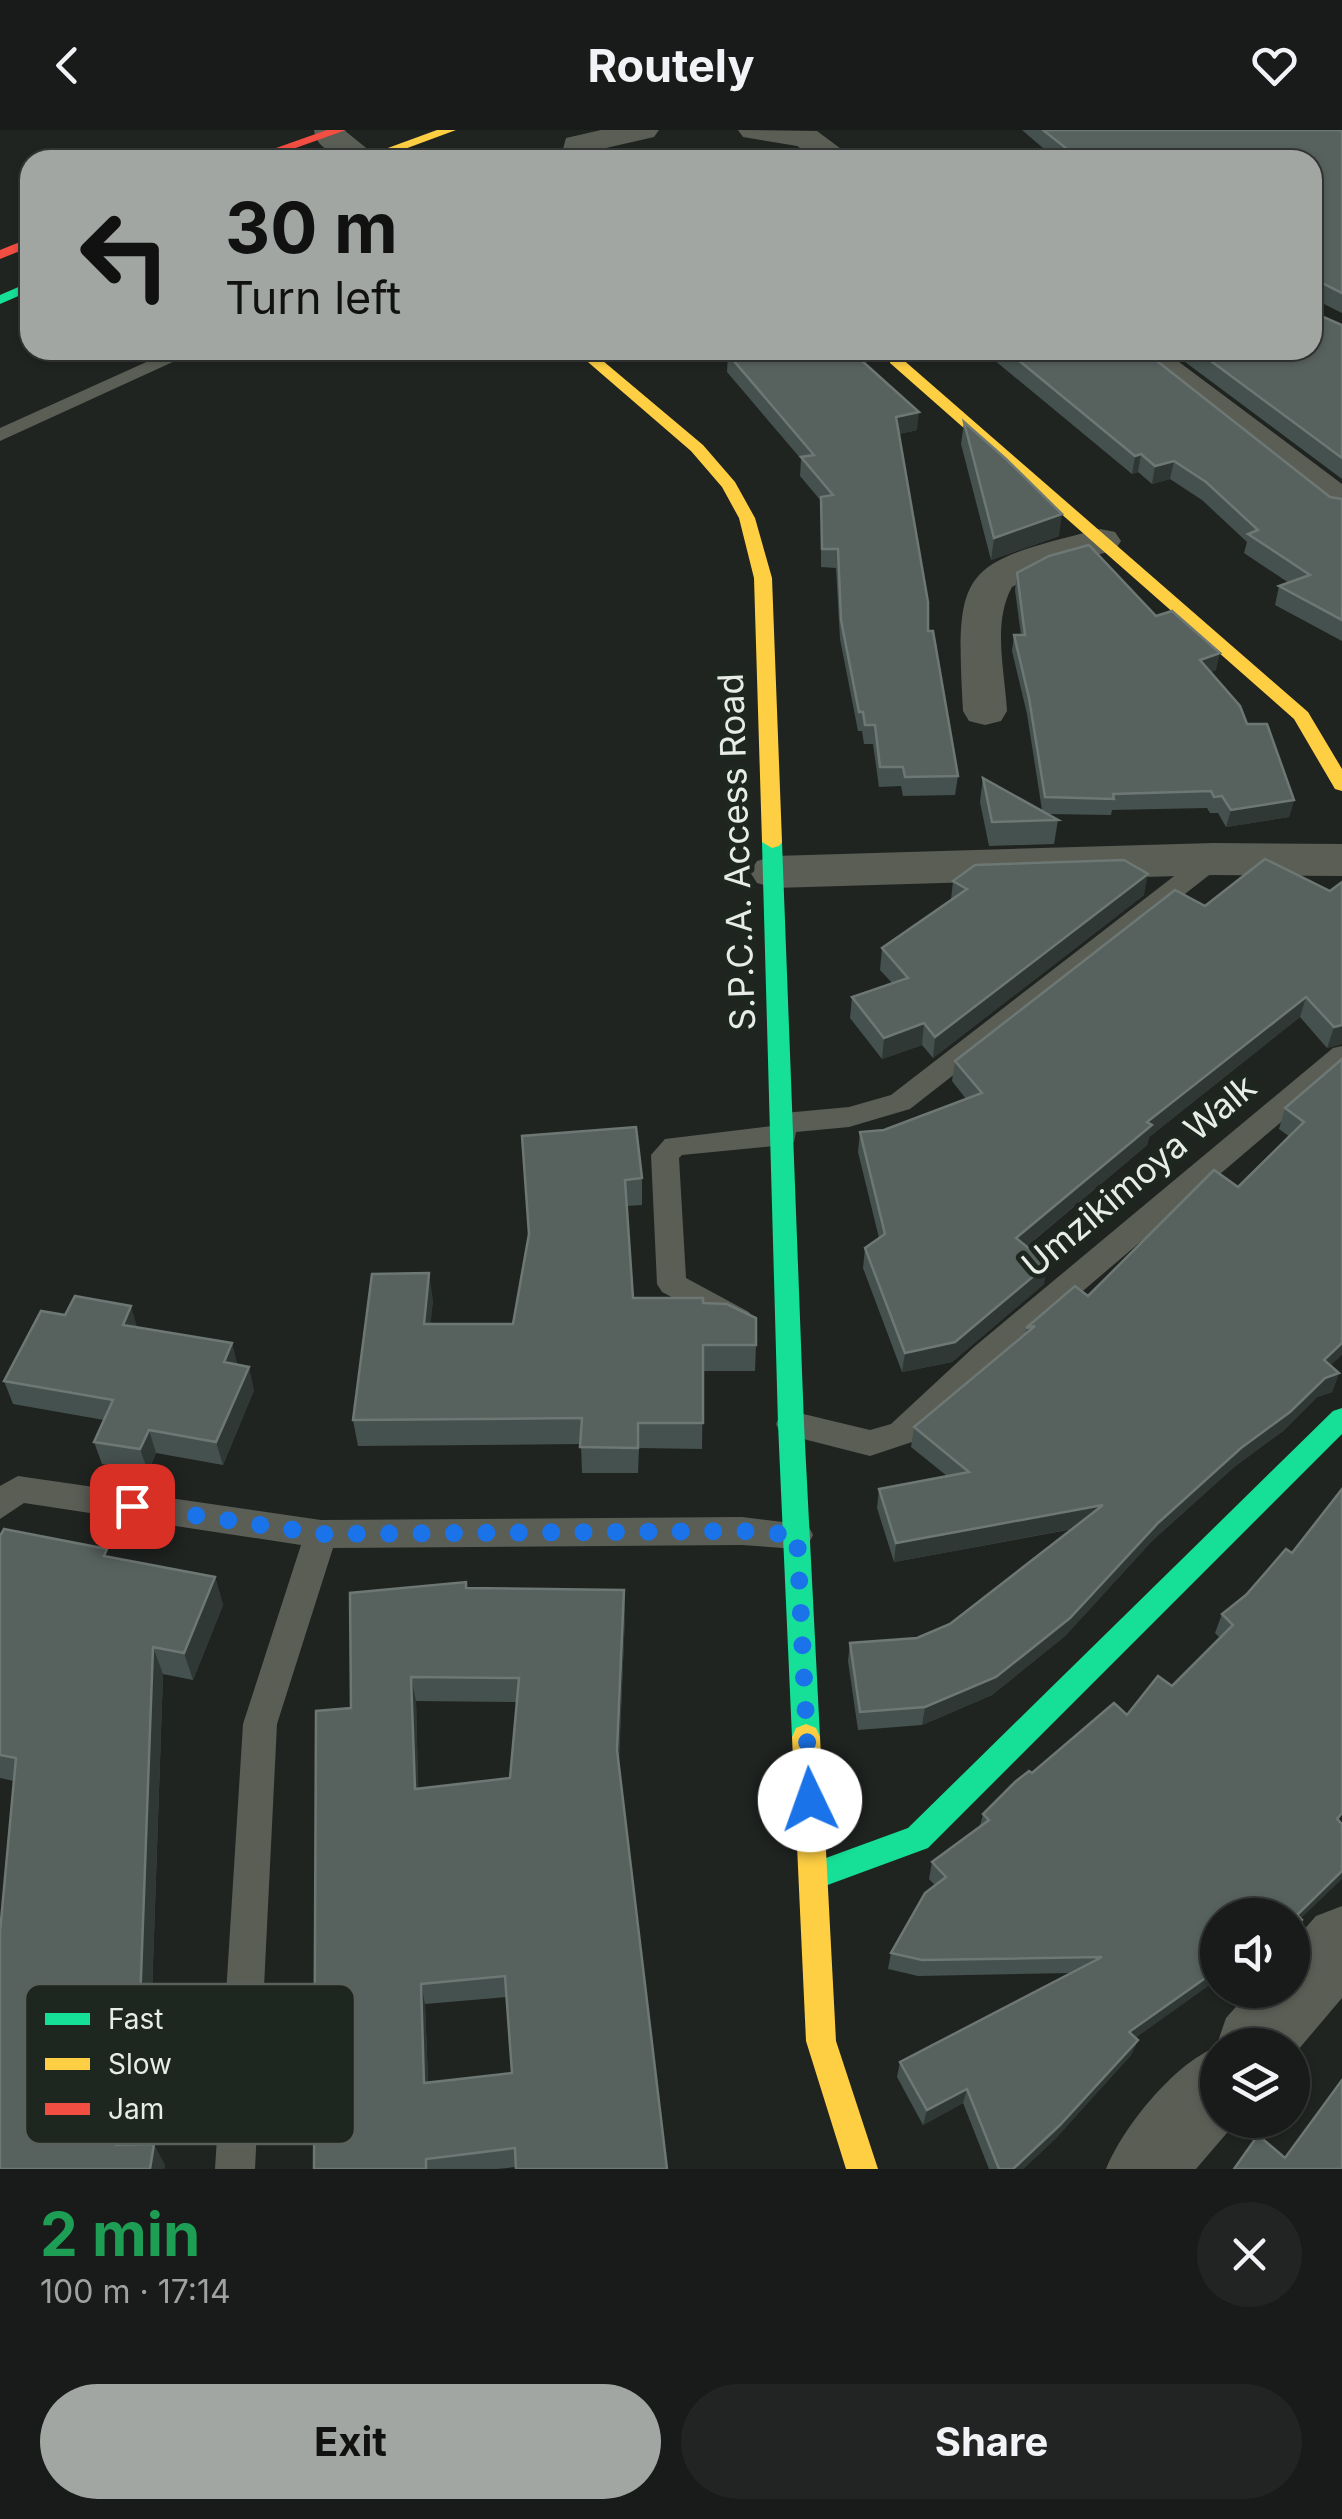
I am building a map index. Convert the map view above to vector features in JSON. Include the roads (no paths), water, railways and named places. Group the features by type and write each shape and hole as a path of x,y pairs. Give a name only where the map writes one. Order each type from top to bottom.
{"street":[{"path":"393,150 450,130"},
{"path":"577,150 577,144 643,130"},
{"path":"754,130 806,138 825,150"},
{"path":"279,150 334,132 353,150"},
{"name":"S.P.C.A. Access Road","path":"595,360 700,450 730,486 753,531 764,598 791,1424 821,2040 862,2169"},
{"path":"896,360 1301,716 1342,784"},
{"path":"1153,360 1342,503"},
{"path":"985,710 982,620 984,600 992,582 1008,570 1100,541"},
{"path":"774,872 1213,859 1342,860"},
{"path":"814,1876 918,1838 1342,1418"},
{"path":"1267,2028 1342,1942"},
{"path":"1145,2169 1200,2106"}],"lane":[{"path":"0,435 163,360"},
{"path":"790,1345 672,1284 663,1162 675,1146 848,1117 900,1102 1213,859"},
{"name":"Umzikimoya Walk","path":"791,1424 870,1443 901,1433 985,1356 1342,1054"},
{"path":"0,1506 18,1489 322,1534 742,1531 797,1535"},
{"path":"245,1984 260,1724 322,1534"},
{"path":"235,2169 236,2144"}]}
